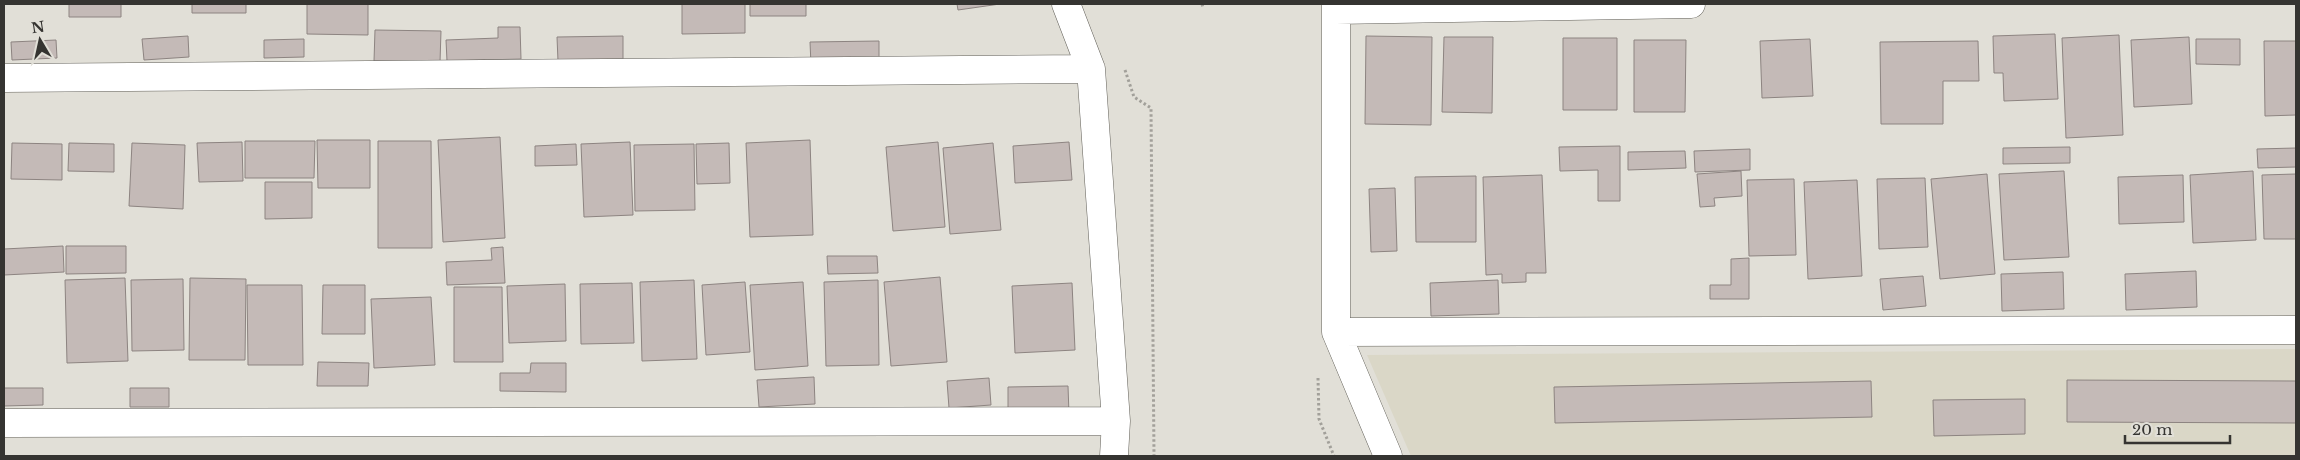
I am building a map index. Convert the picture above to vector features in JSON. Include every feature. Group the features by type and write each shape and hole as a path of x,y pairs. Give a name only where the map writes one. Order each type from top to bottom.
{"street":[{"path":"1066,4 1091,69 1116,420 1114,456"},
{"path":"1388,456 1336,332 1336,7 1691,4"},
{"path":"4,78 1091,69"},
{"path":"1336,332 2296,330"},
{"path":"4,423 1116,420"}],"path":[{"path":"1202,4 1203,8"},
{"path":"1122,61 1134,97 1151,108 1154,456"}],"shaded area":[{"path":"2296,349 2296,456 1411,456 1367,355"}],"building":[{"path":"69,4 121,4 121,17 69,17"},
{"path":"192,4 246,4 246,13 192,13"},
{"path":"307,4 368,4 368,35 307,34"},
{"path":"682,4 745,4 745,33 682,34"},
{"path":"750,4 806,4 806,16 750,16"},
{"path":"957,4 1000,4 958,10"},
{"path":"498,27 520,27 521,59 447,61 446,40 498,38"},
{"path":"375,30 441,31 440,62 374,61"},
{"path":"2055,34 2058,99 2004,101 2003,73 1994,73 1993,36"},
{"path":"2119,35 2123,135 2066,138 2062,38"},
{"path":"188,36 189,57 144,60 142,39"},
{"path":"623,36 623,59 558,61 557,37"},
{"path":"1366,36 1432,37 1431,125 1365,124"},
{"path":"1444,37 1493,37 1492,113 1442,112"},
{"path":"2189,37 2192,104 2134,107 2131,40"},
{"path":"1563,38 1617,38 1617,110 1563,110"},
{"path":"304,39 304,57 264,58 264,40"},
{"path":"1810,39 1813,96 1762,98 1760,41"},
{"path":"2196,39 2240,39 2240,65 2196,64"},
{"path":"56,40 57,58 12,60 11,42"},
{"path":"1634,40 1686,40 1685,112 1634,112"},
{"path":"879,41 879,64 811,65 810,42"},
{"path":"1978,41 1979,81 1943,81 1943,124 1881,124 1880,42"},
{"path":"2264,41 2296,41 2296,115 2265,116"},
{"path":"500,137 505,238 443,242 438,140"},
{"path":"317,140 370,140 370,188 318,188"},
{"path":"810,140 813,235 750,237 746,143"},
{"path":"245,141 315,141 314,178 245,178"},
{"path":"378,141 431,141 432,248 378,248"},
{"path":"242,142 243,181 199,182 197,143"},
{"path":"630,142 633,215 584,217 581,144"},
{"path":"938,142 945,227 893,231 886,147"},
{"path":"1069,142 1072,180 1015,183 1013,146"},
{"path":"12,143 62,144 62,180 11,179"},
{"path":"69,143 114,144 114,172 68,171"},
{"path":"132,143 185,145 183,209 129,206"},
{"path":"729,143 730,183 697,184 696,144"},
{"path":"993,143 1001,230 950,234 943,148"},
{"path":"576,144 577,165 535,166 535,146"},
{"path":"694,144 695,210 635,211 634,145"},
{"path":"1620,146 1620,201 1598,201 1598,170 1560,171 1559,147"},
{"path":"2070,147 2070,163 2003,164 2003,148"},
{"path":"2296,148 2296,167 2258,168 2257,149"},
{"path":"1750,149 1750,170 1695,172 1694,151"},
{"path":"1685,151 1686,168 1628,170 1628,152"},
{"path":"1741,171 1742,196 1714,198 1715,206 1700,207 1697,174"},
{"path":"2064,171 2069,257 2004,260 1999,174"},
{"path":"2253,171 2256,240 2193,243 2190,175"},
{"path":"1987,174 1995,274 1940,279 1931,179"},
{"path":"2296,174 2296,239 2264,239 2262,175"},
{"path":"1542,175 1546,273 1526,273 1526,282 1502,283 1502,274 1486,275 1483,177"},
{"path":"2183,175 2184,222 2119,224 2118,177"},
{"path":"1476,176 1476,242 1416,242 1415,177"},
{"path":"1925,178 1928,247 1879,249 1877,179"},
{"path":"1794,179 1796,255 1749,256 1747,180"},
{"path":"1857,180 1862,276 1808,279 1804,182"},
{"path":"265,182 312,182 312,218 265,219"},
{"path":"1395,188 1397,251 1371,252 1369,189"},
{"path":"63,246 64,272 4,275 4,249"},
{"path":"66,246 126,246 126,273 66,274"},
{"path":"503,247 505,283 447,285 446,262 492,260 491,248"},
{"path":"827,256 877,256 878,273 828,274"},
{"path":"1749,258 1749,299 1710,299 1710,285 1731,285 1731,259"},
{"path":"2196,271 2197,307 2126,310 2125,274"},
{"path":"2063,272 2064,309 2002,311 2001,274"},
{"path":"1923,276 1926,306 1883,310 1880,279"},
{"path":"940,277 947,362 891,366 884,282"},
{"path":"125,278 128,361 67,363 65,280"},
{"path":"190,278 246,279 245,360 189,360"},
{"path":"183,279 184,350 132,351 131,280"},
{"path":"694,280 697,359 642,361 640,282"},
{"path":"878,280 879,365 826,366 824,282"},
{"path":"1498,280 1499,314 1431,316 1430,283"},
{"path":"745,282 750,352 706,355 702,285"},
{"path":"803,282 808,366 755,370 750,285"},
{"path":"632,283 634,343 581,344 580,284"},
{"path":"1072,283 1075,350 1015,353 1012,286"},
{"path":"565,284 566,341 509,343 507,286"},
{"path":"247,285 302,285 303,365 248,365"},
{"path":"323,285 365,285 365,334 322,334"},
{"path":"454,287 502,287 503,362 454,362"},
{"path":"431,297 435,365 374,368 371,299"},
{"path":"318,362 369,363 368,386 317,386"},
{"path":"531,363 566,363 566,392 500,391 500,373 530,373"},
{"path":"814,377 815,404 759,407 757,380"},
{"path":"989,378 991,405 949,408 947,381"},
{"path":"2067,380 2296,381 2296,423 2067,422"},
{"path":"1871,381 1872,417 1555,423 1554,387"},
{"path":"1068,386 1069,414 1008,415 1008,387"},
{"path":"4,388 43,388 43,405 4,406"},
{"path":"130,388 169,388 169,407 130,407"},
{"path":"2025,399 2025,434 1934,436 1933,400"}]}
